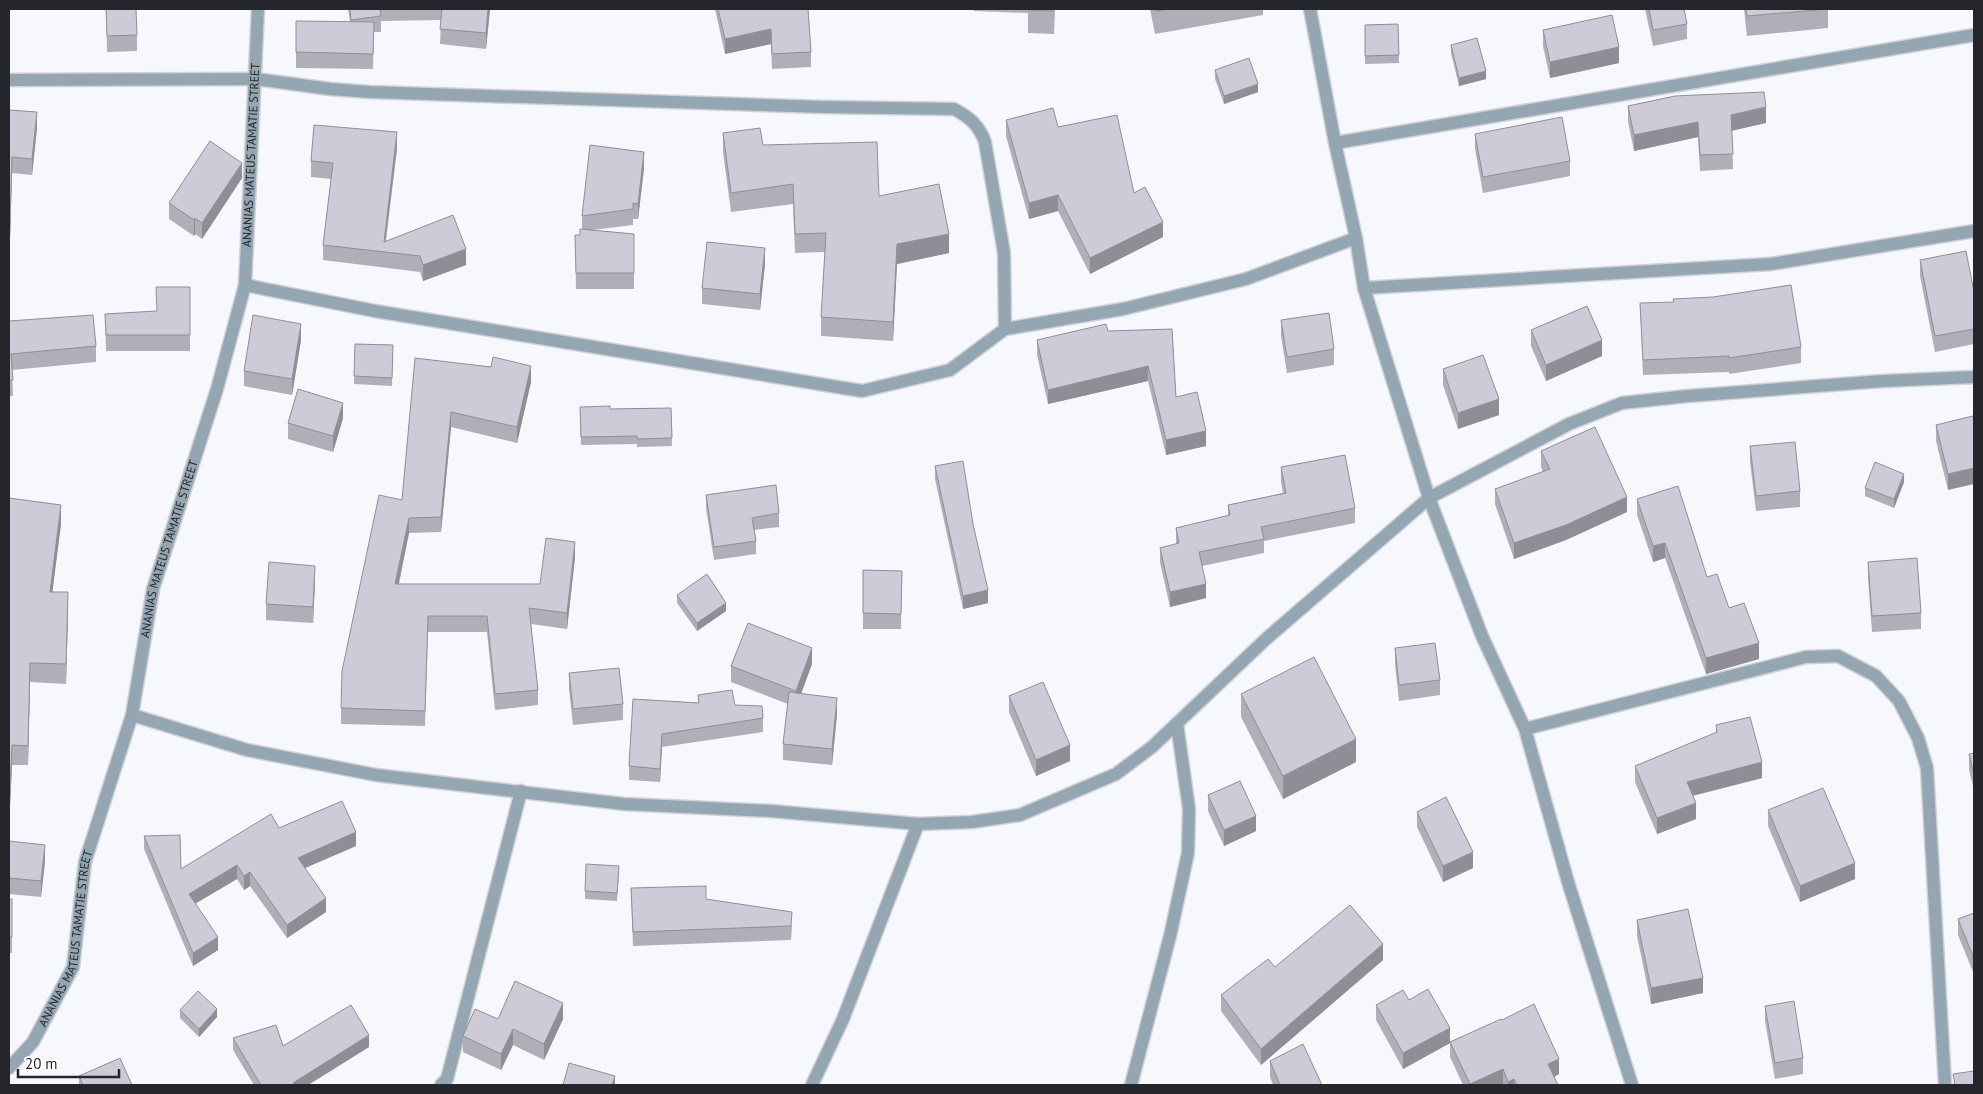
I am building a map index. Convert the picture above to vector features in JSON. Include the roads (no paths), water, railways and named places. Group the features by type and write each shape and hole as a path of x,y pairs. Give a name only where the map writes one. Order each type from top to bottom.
{"street":[{"name":"ANANIAS MATEUS TAMATIE STREET","path":"9,1068 32,1042 74,967 85,862 132,716 153,589 217,389 245,285 258,9"},
{"path":"1310,9 1335,143 1356,238 1364,288 1429,498 1482,636 1525,730 1568,882 1632,1085"},
{"path":"1335,143 1974,34"},
{"path":"9,80 256,79 330,89 370,92 823,107 954,109 967,116 980,128 985,142 1004,253 1005,329"},
{"path":"1364,288 1771,264 1974,231"},
{"path":"245,285 375,311 862,391 950,370 1005,329 1123,309 1246,279 1356,238"},
{"path":"132,716 248,750 376,775 624,804 771,811 918,824 972,822 1020,815 1116,774 1152,747 1266,639 1429,498 1569,424 1622,403 1883,381 1974,377"},
{"path":"1525,730 1806,656 1838,656 1876,676 1900,701 1918,738 1927,768 1945,1085"},
{"path":"1131,1085 1170,936 1188,853 1189,809 1177,724"},
{"path":"441,1085 447,1079 521,792"},
{"path":"812,1085 843,1020 918,824"}]}
